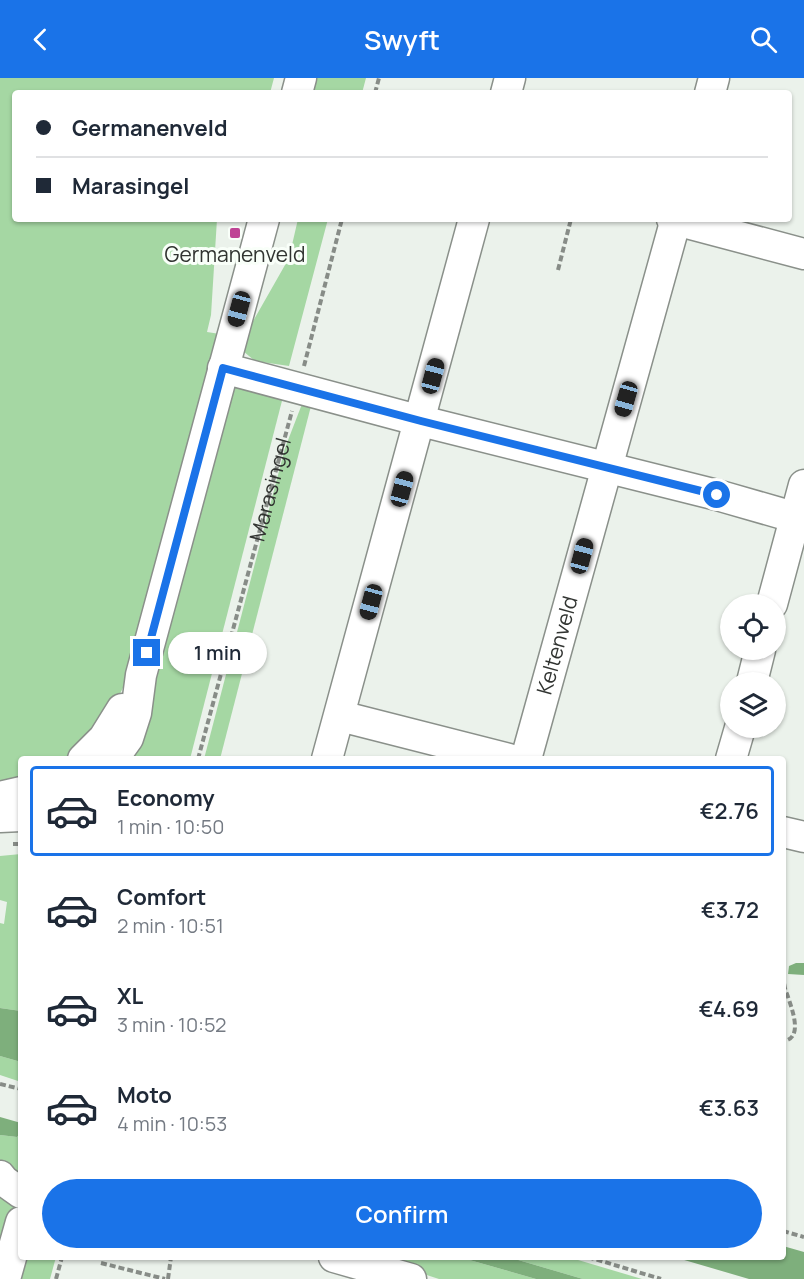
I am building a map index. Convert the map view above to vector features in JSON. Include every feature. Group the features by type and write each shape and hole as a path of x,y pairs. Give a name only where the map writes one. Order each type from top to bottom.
{"street":[{"path":"115,756 128,738 136,713 141,675 263,222"},
{"path":"328,756 421,421 473,222"},
{"name":"Keltenveld","path":"527,756 674,222"},
{"path":"686,222 804,254"},
{"path":"223,368 421,421 607,466 800,519"},
{"path":"775,594 800,519 804,485"},
{"path":"86,756 104,738 141,675"},
{"path":"340,716 497,756"},
{"path":"733,756 737,738"},
{"path":"0,797 18,793"},
{"path":"0,817 18,816"},
{"path":"786,833 804,837"},
{"path":"0,1176 4,1182 18,1191"},
{"path":"5,1279 18,1233"},
{"path":"344,1260 411,1279"}],"path":[{"name":"Marasingel","path":"199,756 341,222"},
{"path":"558,270 570,222"},
{"path":"786,994 796,1013 799,1028 796,1035 786,1041"},
{"path":"0,1084 18,1088"},
{"path":"786,1232 804,1237"},
{"path":"56,1279 61,1260"},
{"path":"102,1263 166,1279 170,1260"},
{"path":"598,1260 661,1279"}],"shaded area":[{"path":"0,78 274,78 271,90 12,90 12,222 217,222 211,315 207,332 220,334 129,676 103,727 74,756 18,756 18,784 0,787"},
{"path":"316,78 366,78 363,90 313,90"},
{"path":"297,222 327,222 289,366 255,361 243,351 252,323 289,258"},
{"path":"240,384 284,393 191,756 126,756 229,392"},
{"path":"302,404 311,406 221,756 205,756 285,448"},
{"path":"18,854 18,1011 0,1008 0,923 4,924 7,902 0,900 0,856"},
{"path":"804,963 804,975 788,974 789,966"},
{"path":"0,1008 18,1011 18,1061 0,1056"},
{"path":"0,1056 18,1061 18,1081 0,1075"},
{"path":"0,1117 18,1122 17,1137 0,1135"},
{"path":"0,1135 17,1137 18,1177 15,1184 14,1206 0,1256"},
{"path":"786,1247 804,1252 804,1279 749,1279 684,1260 786,1260"},
{"path":"20,1260 55,1260 50,1279 13,1279"},
{"path":"380,1260 470,1260 536,1279 439,1279"},
{"path":"470,1260 518,1260 583,1279 536,1279"},
{"path":"518,1260 578,1260 642,1279 583,1279"}],"place":[{"name":"Germanenveld","path":"235,233"}],"route":[{"path":"147,653 223,368 421,421 717,495"}]}
